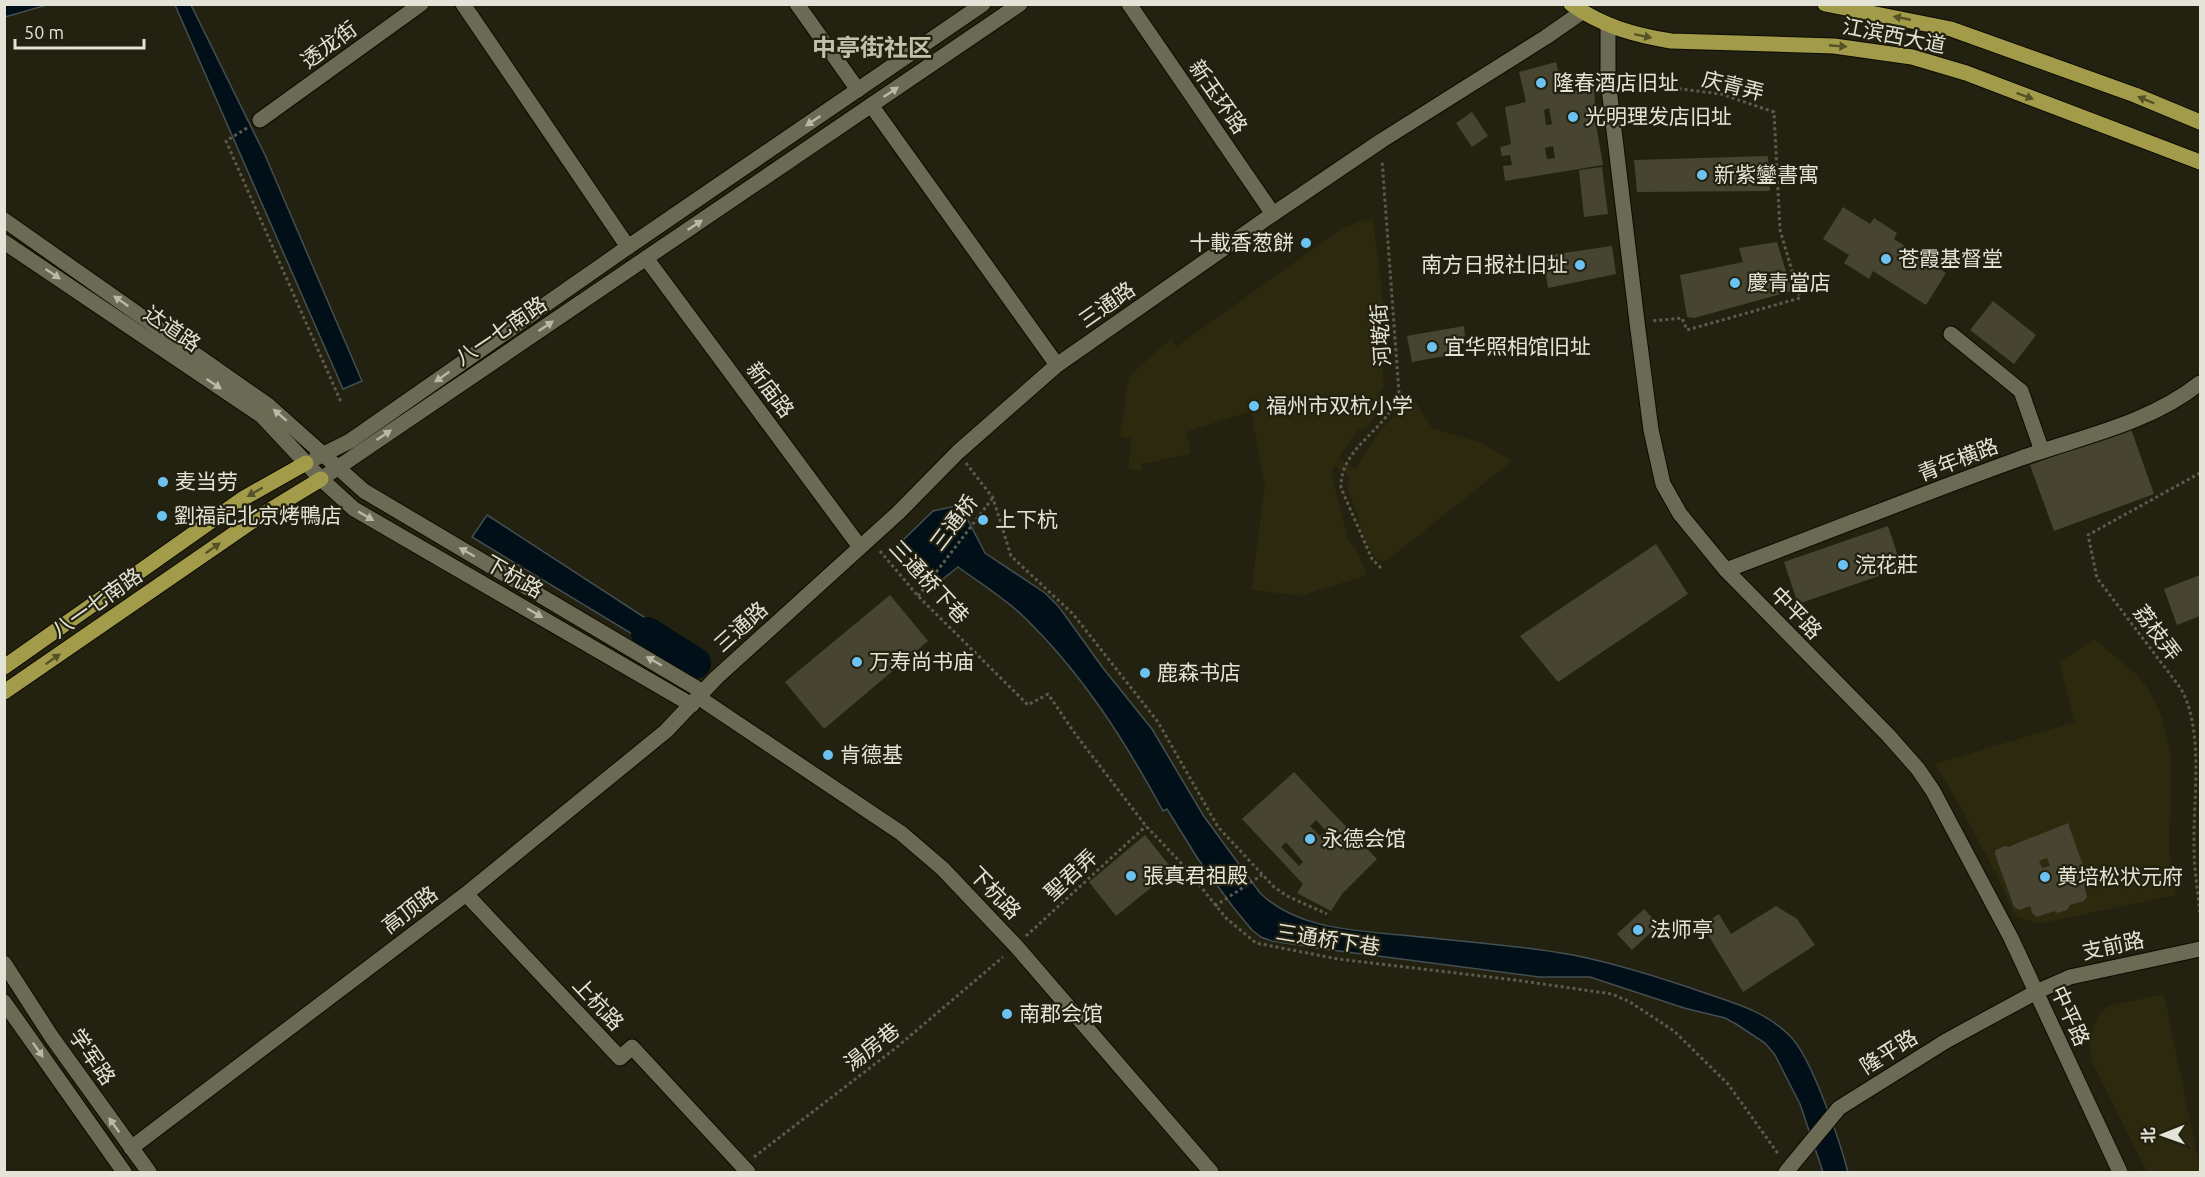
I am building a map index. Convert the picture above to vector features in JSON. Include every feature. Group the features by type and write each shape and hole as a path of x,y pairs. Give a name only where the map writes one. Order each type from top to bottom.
{"main road":[{"name":"江滨西大道","path":"1826,4 1958,31 2135,95 2200,122"},
{"name":"江滨西大道","path":"1576,8 1608,26 1671,41 1834,46 1912,57 1966,73 2200,162"},
{"name":"八一七南路","path":"4,667 244,498 306,463"},
{"name":"八一七南路","path":"7,692 257,518 321,479"}],"street":[{"name":"透龙街","path":"260,120 422,4"},
{"path":"463,4 628,247"},
{"path":"797,4 858,90"},
{"name":"八一七南路","path":"306,463 350,441 983,4"},
{"name":"八一七南路","path":"321,479 1020,4"},
{"name":"新玉环路","path":"1129,4 1273,214"},
{"name":"三通路","path":"698,698 898,513 958,452 1057,365 1381,141 1546,37 1576,8"},
{"name":"中平路","path":"1608,26 1608,80 1637,322 1652,440 1663,484 1680,514 1726,570 1888,735 1918,769 1933,791 1970,857 2120,1173"},
{"path":"871,105 1057,365"},
{"name":"下杭路","path":"4,220 269,406 364,491 698,698 901,833 943,869 1016,946 1211,1173"},
{"name":"达道路","path":"4,242 262,416 321,479"},
{"name":"新庙路","path":"646,258 864,542"},
{"path":"1951,334 2021,391 2042,451"},
{"name":"青年横路","path":"1726,570 2042,451 2149,415 2177,400 2200,382"},
{"name":"下杭路","path":"321,479 354,509 698,698"},
{"name":"高顶路","path":"131,1148 466,894 666,731 698,698"},
{"name":"上杭路","path":"466,894 620,1058 632,1047 745,1169"},
{"name":"支前路","path":"2036,992 2070,977 2200,949"},
{"name":"学军路","path":"4,963 58,1045 149,1173"},
{"name":"隆平路","path":"1787,1171 1839,1107 1946,1041 2036,992"},
{"name":"学军路","path":"4,1002 124,1173"}],"path":[{"name":"庆青弄","path":"1608,80 1721,94 1774,112 1780,230 1800,298 1687,330 1682,318 1637,322"},
{"path":"260,120 226,141 341,402"},
{"name":"河墘街","path":"1381,141 1399,393 1391,412 1349,457 1341,480 1341,488 1372,559 1381,568"},
{"path":"958,452 993,498 1011,556 1073,614 1158,722 1218,827 1262,875 1287,896 1327,914"},
{"name":"荔枝弄","path":"2200,473 2088,536 2097,578 2187,697 2191,712 2194,751 2194,848 2200,915"},
{"name":"三通桥","path":"918,596 993,498"},
{"name":"三通桥下巷","path":"864,542 1028,705 1048,694 1076,735 1146,826 1184,866 1215,906 1256,943 1338,959 1612,994 1629,1002 1674,1031 1728,1084 1787,1171"},
{"name":"聖君弄","path":"1016,946 1146,826"},
{"path":"1215,906 1262,875"},
{"name":"湯房巷","path":"745,1169 897,1047 1016,946"}],"shaded area":[{"path":"5,4 47,4 47,5 5,17"},
{"path":"175,5 191,5 265,155 362,381 343,389"},
{"name":"福州市双杭小学","path":"1373,219 1389,353 1381,354 1384,386 1378,394 1386,401 1366,429 1358,430 1338,458 1355,469 1378,433 1412,397 1433,429 1480,442 1512,461 1385,562 1377,560 1368,547 1347,486 1350,477 1334,465 1332,476 1348,540 1356,550 1367,575 1301,596 1251,590 1265,486 1251,411 1186,432 1191,454 1141,464 1142,471 1128,469 1132,439 1120,437 1129,376 1171,339 1176,347 1341,229"},
{"path":"960,505 985,553 1045,593 1059,607 1103,668 1152,729 1203,815 1260,893 1275,905 1308,921 1326,926 1573,955 1656,977 1750,1009 1780,1027 1798,1045 1824,1100 1848,1172 1823,1172 1800,1104 1775,1055 1765,1043 1725,1018 1684,1008 1590,977 1539,977 1324,949 1272,941 1261,937 1252,930 1233,907 1198,859 1167,809 1163,811 1101,709 1065,661 1045,639 1009,603 958,567 939,582 921,570 897,546 933,511"},
{"path":"487,515 690,647 680,663 472,537"},
{"path":"2094,639 2137,675 2149,690 2162,717 2171,758 2169,854 2176,895 2038,924 2018,917 2013,911 1994,870 1935,764 2075,722 2059,662"},
{"path":"2164,994 2200,1172 2147,1172 2094,1066 2090,1053 2089,1040 2093,1027 2099,1014 2109,1006"}],"building":[{"path":"1556,62 1564,93 1594,87 1596,124 1603,165 1505,181 1503,166 1512,165 1510,155 1502,156 1500,147 1511,144 1505,107 1526,102 1519,72","holes":["1549,108 1552,124 1546,125 1544,110","1553,146 1555,158 1547,159 1545,148"]},
{"path":"1472,112 1488,136 1472,147 1456,123"},
{"name":"新紫鑾書寓","path":"1768,156 1770,191 1637,192 1634,160"},
{"path":"1602,167 1608,214 1584,217 1579,170"},
{"name":"苍霞基督堂","path":"1843,207 1870,224 1874,218 1897,233 1894,239 1946,273 1926,305 1873,271 1869,279 1844,263 1849,255 1823,239"},
{"name":"慶青當店","path":"1777,242 1792,291 1694,318 1687,317 1680,275 1743,262 1739,248"},
{"name":"南方日报社旧址","path":"1612,246 1616,274 1548,288 1543,256"},
{"path":"1993,301 2036,335 2014,364 1970,330"},
{"name":"宜华照相馆旧址","path":"1464,326 1465,337 1454,339 1456,354 1412,362 1407,336"},
{"path":"2131,429 2154,494 2054,531 2030,465"},
{"name":"浣花莊","path":"1888,526 1902,568 1798,604 1784,562"},
{"path":"1656,544 1688,594 1558,682 1520,636"},
{"path":"2200,575 2200,616 2177,625 2164,589"},
{"name":"万寿尚书庙","path":"890,595 928,641 824,729 785,682"},
{"name":"永德会馆","path":"1294,772 1377,859 1342,894 1331,911 1297,893 1303,884 1242,819","holes":["1316,820 1326,831 1320,836 1310,826","1286,842 1303,862 1299,866 1281,847"]},
{"name":"黄培松状元府","path":"2068,823 2090,885 2084,886 2087,897 2084,901 2070,905 2067,910 2057,913 2054,911 2037,917 2032,913 2030,906 2019,910 2014,907 1995,854 1996,850","holes":["2047,858 2050,866 2042,868 2039,861"]},
{"name":"張真君祖殿","path":"1145,835 1173,870 1116,916 1089,882"},
{"path":"1776,906 1797,919 1815,945 1743,992 1702,925 1719,914 1731,934"},
{"name":"法师亭","path":"1644,909 1659,925 1632,950 1617,934"}],"waterway":[{"path":"647,633 695,663"}],"place":[{"name":"隆春酒店旧址","path":"1541,83"},
{"name":"光明理发店旧址","path":"1573,117"},
{"name":"新紫鑾書寓","path":"1702,175"},
{"name":"十載香葱餅","path":"1306,243"},
{"name":"苍霞基督堂","path":"1886,259"},
{"name":"南方日报社旧址","path":"1580,265"},
{"name":"慶青當店","path":"1735,283"},
{"name":"宜华照相馆旧址","path":"1432,347"},
{"name":"福州市双杭小学","path":"1254,406"},
{"name":"麦当劳","path":"163,482"},
{"name":"劉福記北京烤鴨店","path":"162,516"},
{"name":"上下杭","path":"983,520"},
{"name":"浣花莊","path":"1843,565"},
{"name":"万寿尚书庙","path":"857,662"},
{"name":"鹿森书店","path":"1145,673"},
{"name":"肯德基","path":"828,755"},
{"name":"永德会馆","path":"1310,839"},
{"name":"張真君祖殿","path":"1131,876"},
{"name":"黄培松状元府","path":"2045,877"},
{"name":"法师亭","path":"1638,930"},
{"name":"南郡会馆","path":"1007,1014"}],"district":[{"name":"中亭街社区","path":"872,48"}]}
